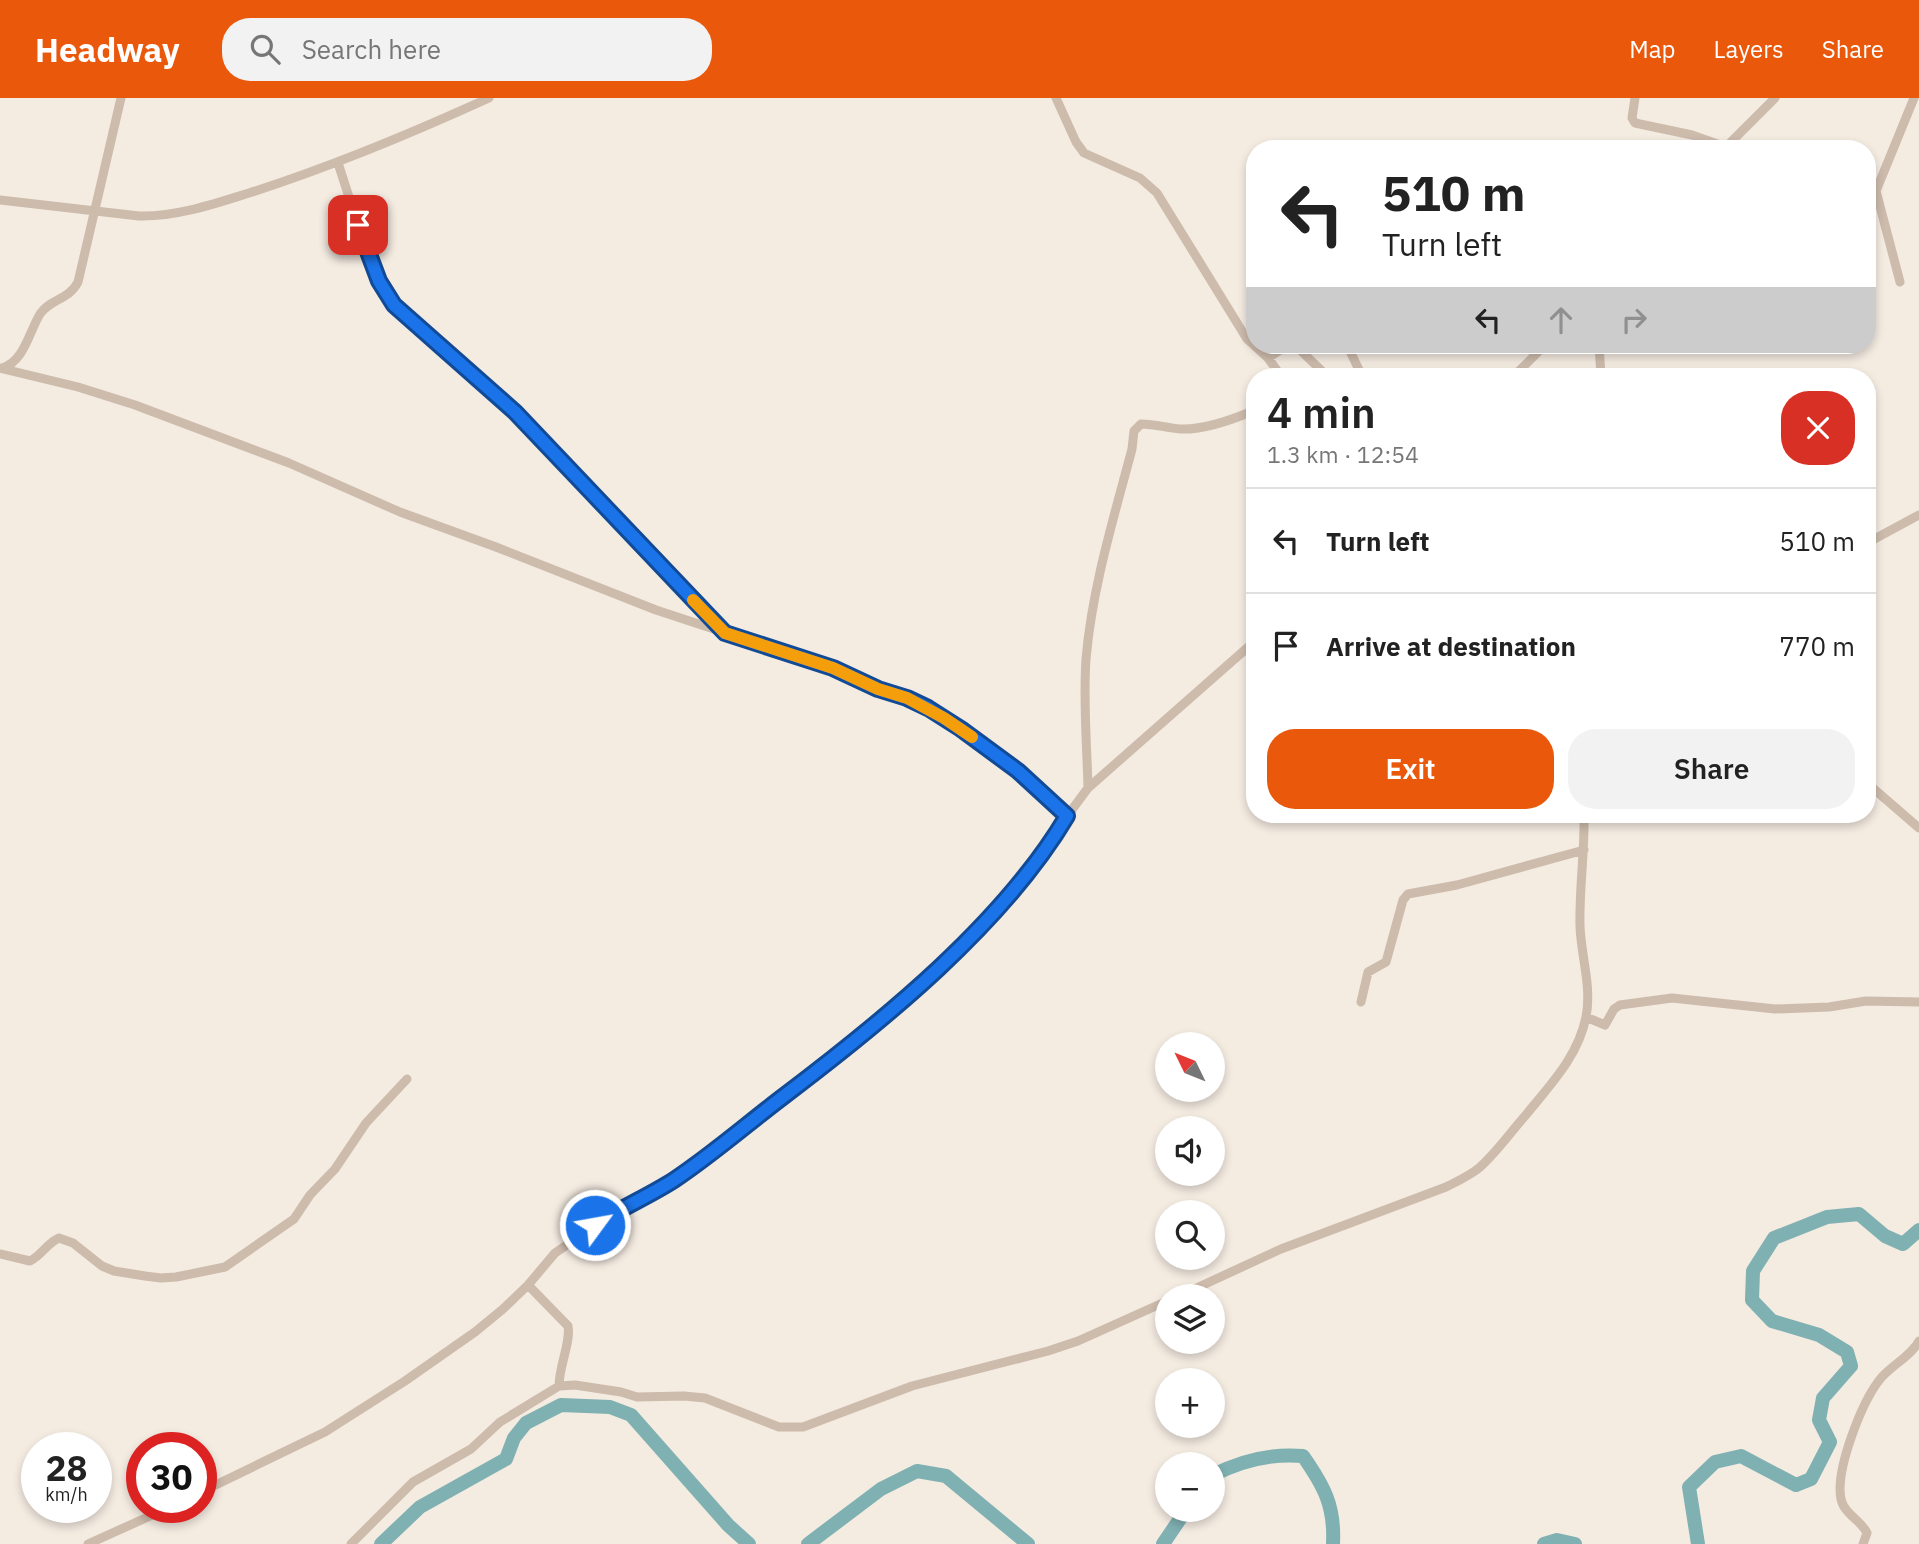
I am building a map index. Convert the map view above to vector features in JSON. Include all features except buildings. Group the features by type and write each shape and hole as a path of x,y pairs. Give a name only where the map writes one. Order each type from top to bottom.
{"street":[{"path":"0,369 13,363 47,306 61,300 75,287 96,212 121,98"},
{"path":"0,200 153,216 191,210 338,163 489,98"},
{"path":"1056,98 1079,148 1084,153 1140,178 1157,193 1246,337"},
{"path":"1635,98 1632,118 1635,123 1705,140"},
{"path":"1733,140 1775,98"},
{"path":"1900,282 1876,191 1914,98"},
{"path":"338,163 379,281 394,305 515,412 725,633"},
{"path":"1264,354 1275,368"},
{"path":"1268,358 1274,354"},
{"path":"1304,354 1319,368"},
{"path":"1522,368 1536,354"},
{"path":"0,369 78,387 135,405 298,466 400,512 485,542 656,610 833,668 878,689 907,698 961,729 1018,771 1067,816"},
{"path":"1088,788 1086,661 1090,623 1134,431 1141,425 1177,429 1204,426 1246,414"},
{"path":"1876,537 1919,514"},
{"path":"217,1484 326,1432 475,1332 528,1284 555,1253 621,1208 670,1182 730,1141 887,1014 964,942 1007,897 1088,788 1246,648"},
{"path":"1876,791 1919,828"},
{"path":"1205,1284 1281,1249 1465,1177 1495,1151 1563,1069 1572,1054 1586,1017 1588,1001 1581,944 1580,902 1584,823"},
{"path":"1361,1002 1368,972 1371,968 1384,965 1403,900 1408,894 1457,885 1584,850"},
{"path":"1586,1017 1605,1025 1620,1004 1658,999 1775,1009 1829,1007 1866,1001 1919,1002"},
{"path":"0,1254 30,1261 51,1241 59,1238 73,1243 102,1266 114,1271 161,1279 225,1266 295,1219 310,1195 335,1169 366,1123 407,1079"},
{"path":"528,1284 568,1326 569,1337 559,1386"},
{"path":"351,1544 413,1482 471,1449 500,1422 559,1386 575,1385 643,1398 705,1398 779,1427 803,1427 912,1386 1078,1341 1155,1306"},
{"path":"1863,1544 1867,1533 1864,1526 1844,1507 1841,1499 1844,1461 1857,1420 1868,1398 1882,1377 1915,1348 1919,1341"},
{"path":"88,1544 135,1523"}],"waterway":[{"path":"1698,1544 1689,1487 1715,1462 1741,1456 1796,1485 1811,1479 1830,1442 1819,1420 1823,1398 1851,1366 1847,1352 1819,1335 1772,1321 1752,1300 1753,1271 1774,1238 1827,1217 1859,1214 1885,1236 1903,1244 1919,1230"},
{"path":"381,1544 420,1507 506,1459 514,1438 526,1423 561,1405 610,1407 631,1415 728,1525 749,1544"},
{"path":"1225,1470 1256,1459 1303,1456 1327,1497 1332,1518 1333,1544"},
{"path":"808,1544 881,1489 917,1471 946,1476 1028,1544"},
{"path":"1163,1544 1178,1522"},
{"path":"1544,1544 1557,1540 1575,1544"}],"slow traffic":[{"path":"693,600 725,633 833,668 878,689 907,698 928,708 972,737"}],"route":[{"path":"358,225 379,281 394,305 515,412 725,633 833,668 928,708 1018,771 1067,816 1007,897 964,942 887,1014 730,1141 670,1182 595,1225"}]}
